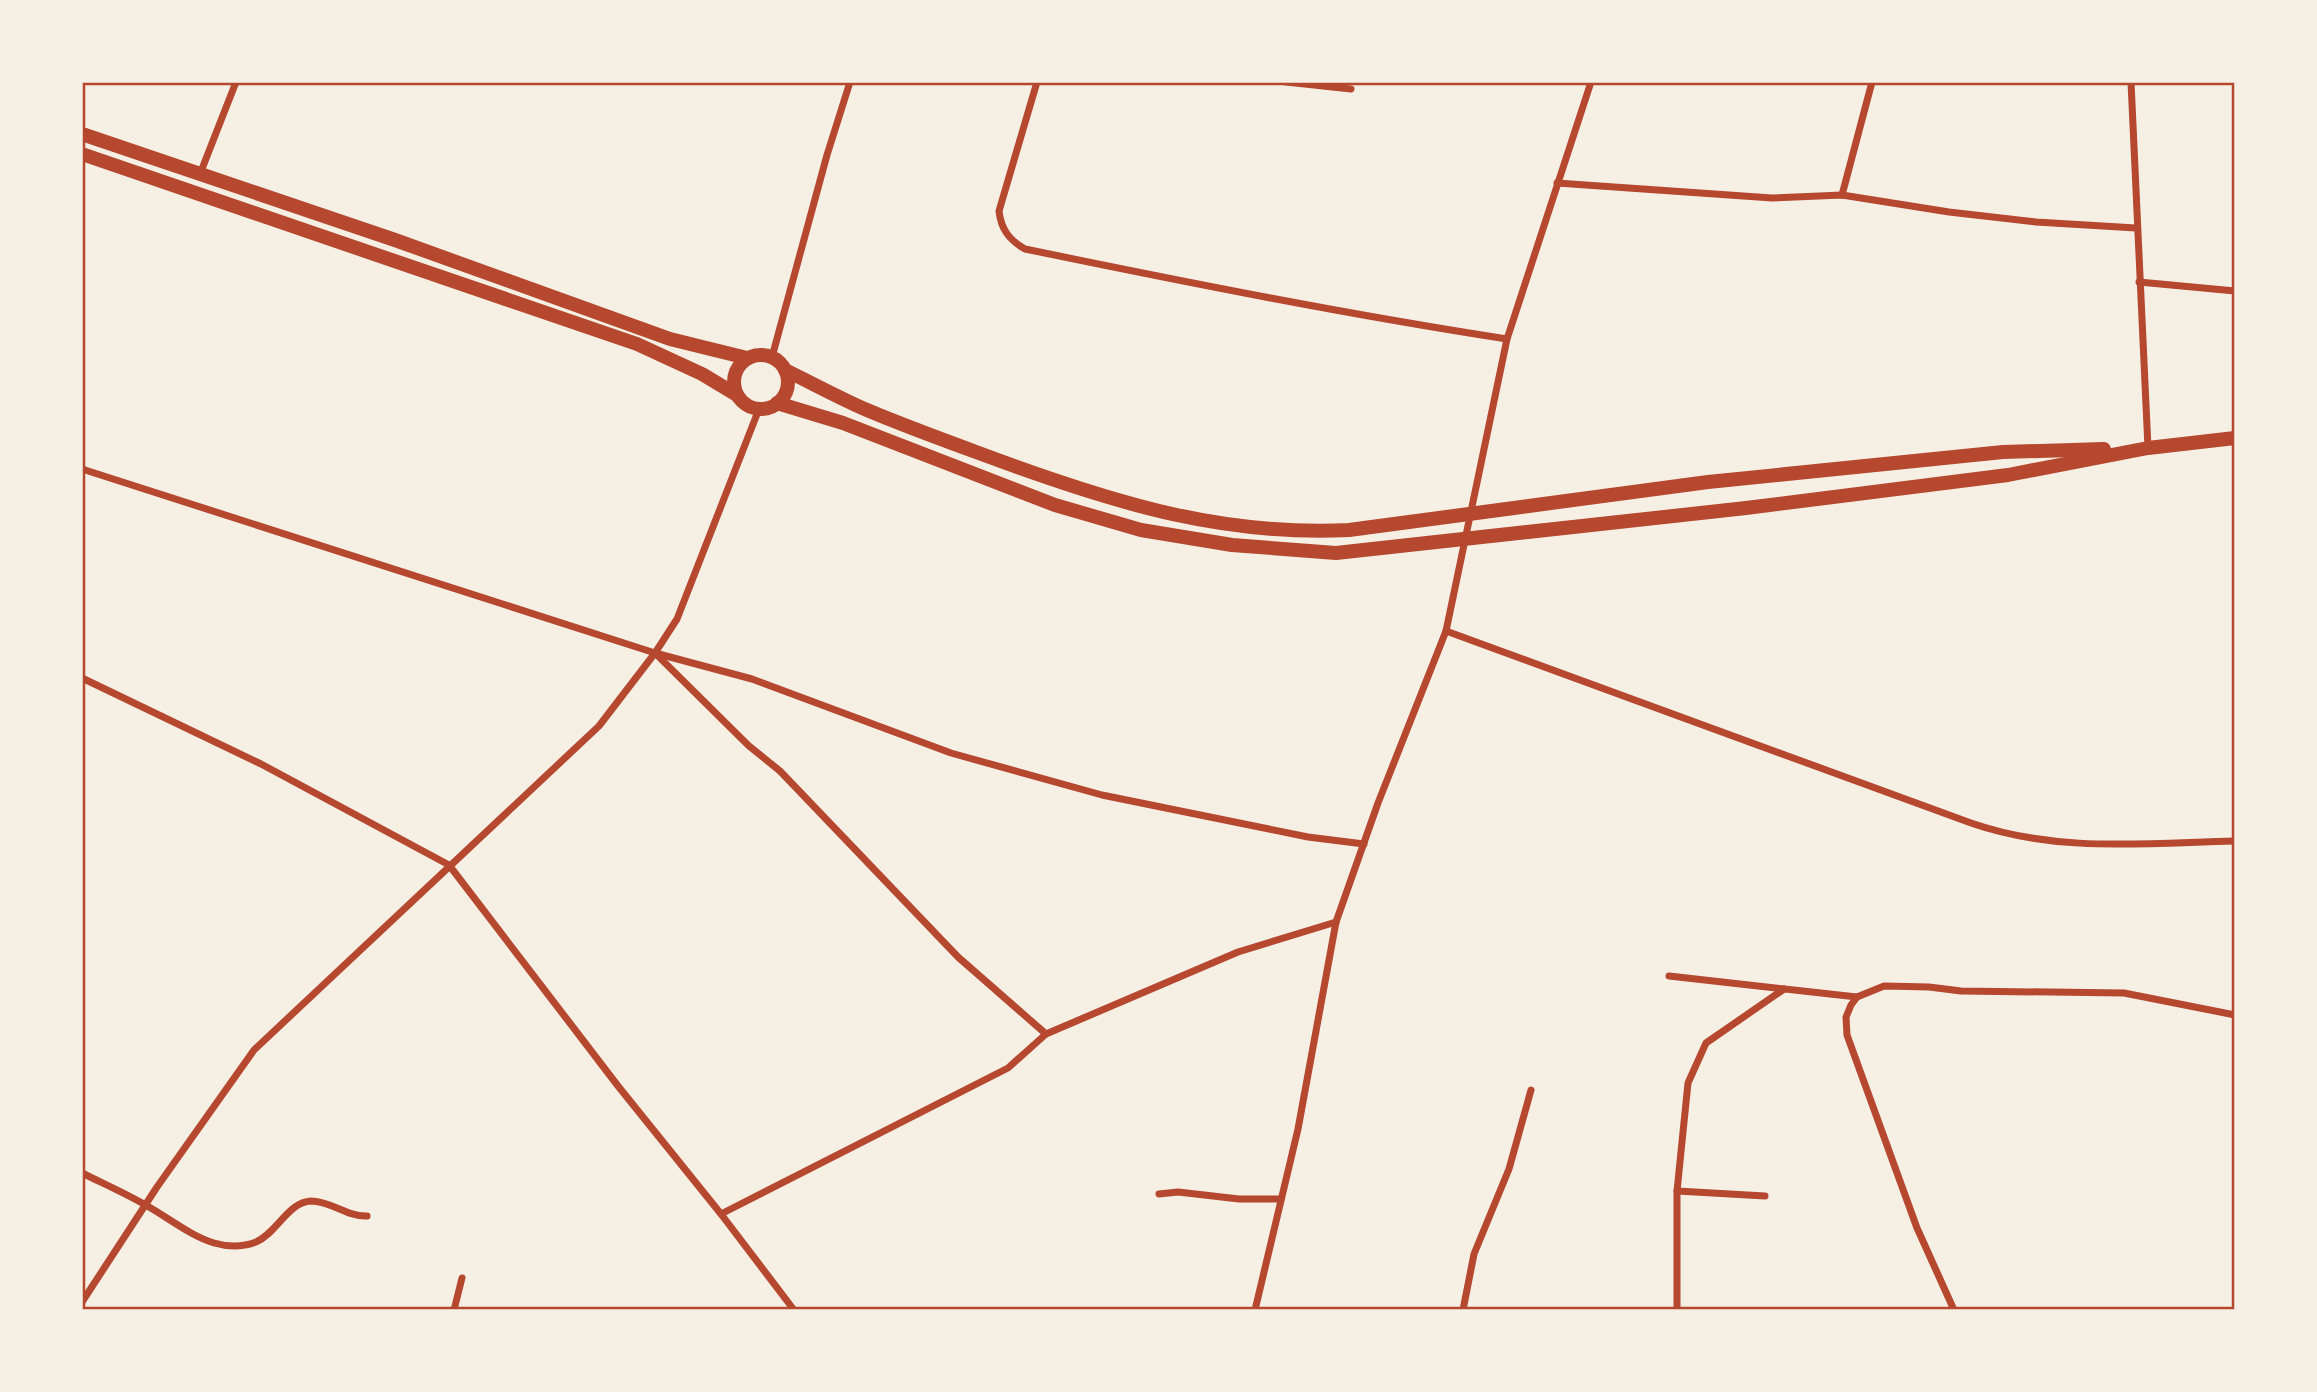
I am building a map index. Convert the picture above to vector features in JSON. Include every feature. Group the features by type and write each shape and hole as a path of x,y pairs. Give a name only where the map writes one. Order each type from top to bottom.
{"main road":[{"path":"82,134 421,249 670,338 747,358 764,355 772,357 785,370 866,410 1114,500 1174,516 1263,530 1349,530 1708,482 2003,452 2148,448"},
{"path":"82,154 637,344 702,374 737,395 750,407 759,409 776,404 843,423 1055,505 1142,530 1232,545 1325,553 1465,540 2008,475 2148,448 2235,438"},
{"path":"737,395 734,379 741,363 747,358"},
{"path":"776,404 787,388 785,370"}],"street":[{"path":"200,175 236,82"},
{"path":"772,357 827,155 850,82"},
{"path":"1037,82 999,211 1004,231 1013,242 1025,249 1281,301 1507,339"},
{"path":"1286,82 1351,89"},
{"path":"1255,1310 1298,1129 1336,922 1446,631 1507,339 1591,82"},
{"path":"1842,195 1872,82"},
{"path":"2131,82 2138,282 2148,448"},
{"path":"1557,183 1772,198 1842,195 2036,222 2136,228"},
{"path":"2138,282 2235,291"},
{"path":"82,1301 254,1049 598,726 655,653 677,619 759,409"},
{"path":"82,469 655,653 752,679 951,753 1089,791 1254,827 1364,844"},
{"path":"1446,631 1971,823 2016,836 2075,845 2235,841"},
{"path":"655,653 749,746 780,771 958,957 1046,1034"},
{"path":"82,678 261,764 449,865 794,1310"},
{"path":"721,1214 1008,1068 1046,1034 1238,953 1336,922"},
{"path":"1670,976 1857,997 1884,986 1961,991 2124,993 2235,1015"},
{"path":"1677,1310 1677,1191 1688,1083 1706,1043 1784,989"},
{"path":"1857,997 1846,1017 1847,1035 1917,1228 1954,1310"},
{"path":"1463,1310 1474,1254 1508,1169 1531,1090"},
{"path":"82,1173 146,1205 201,1237 224,1245 245,1245 268,1236 290,1212 306,1202 320,1203 351,1214 367,1216"},
{"path":"1677,1191 1765,1196"},
{"path":"1159,1194 1178,1192 1239,1199 1281,1199"},
{"path":"454,1310 462,1278"}]}
